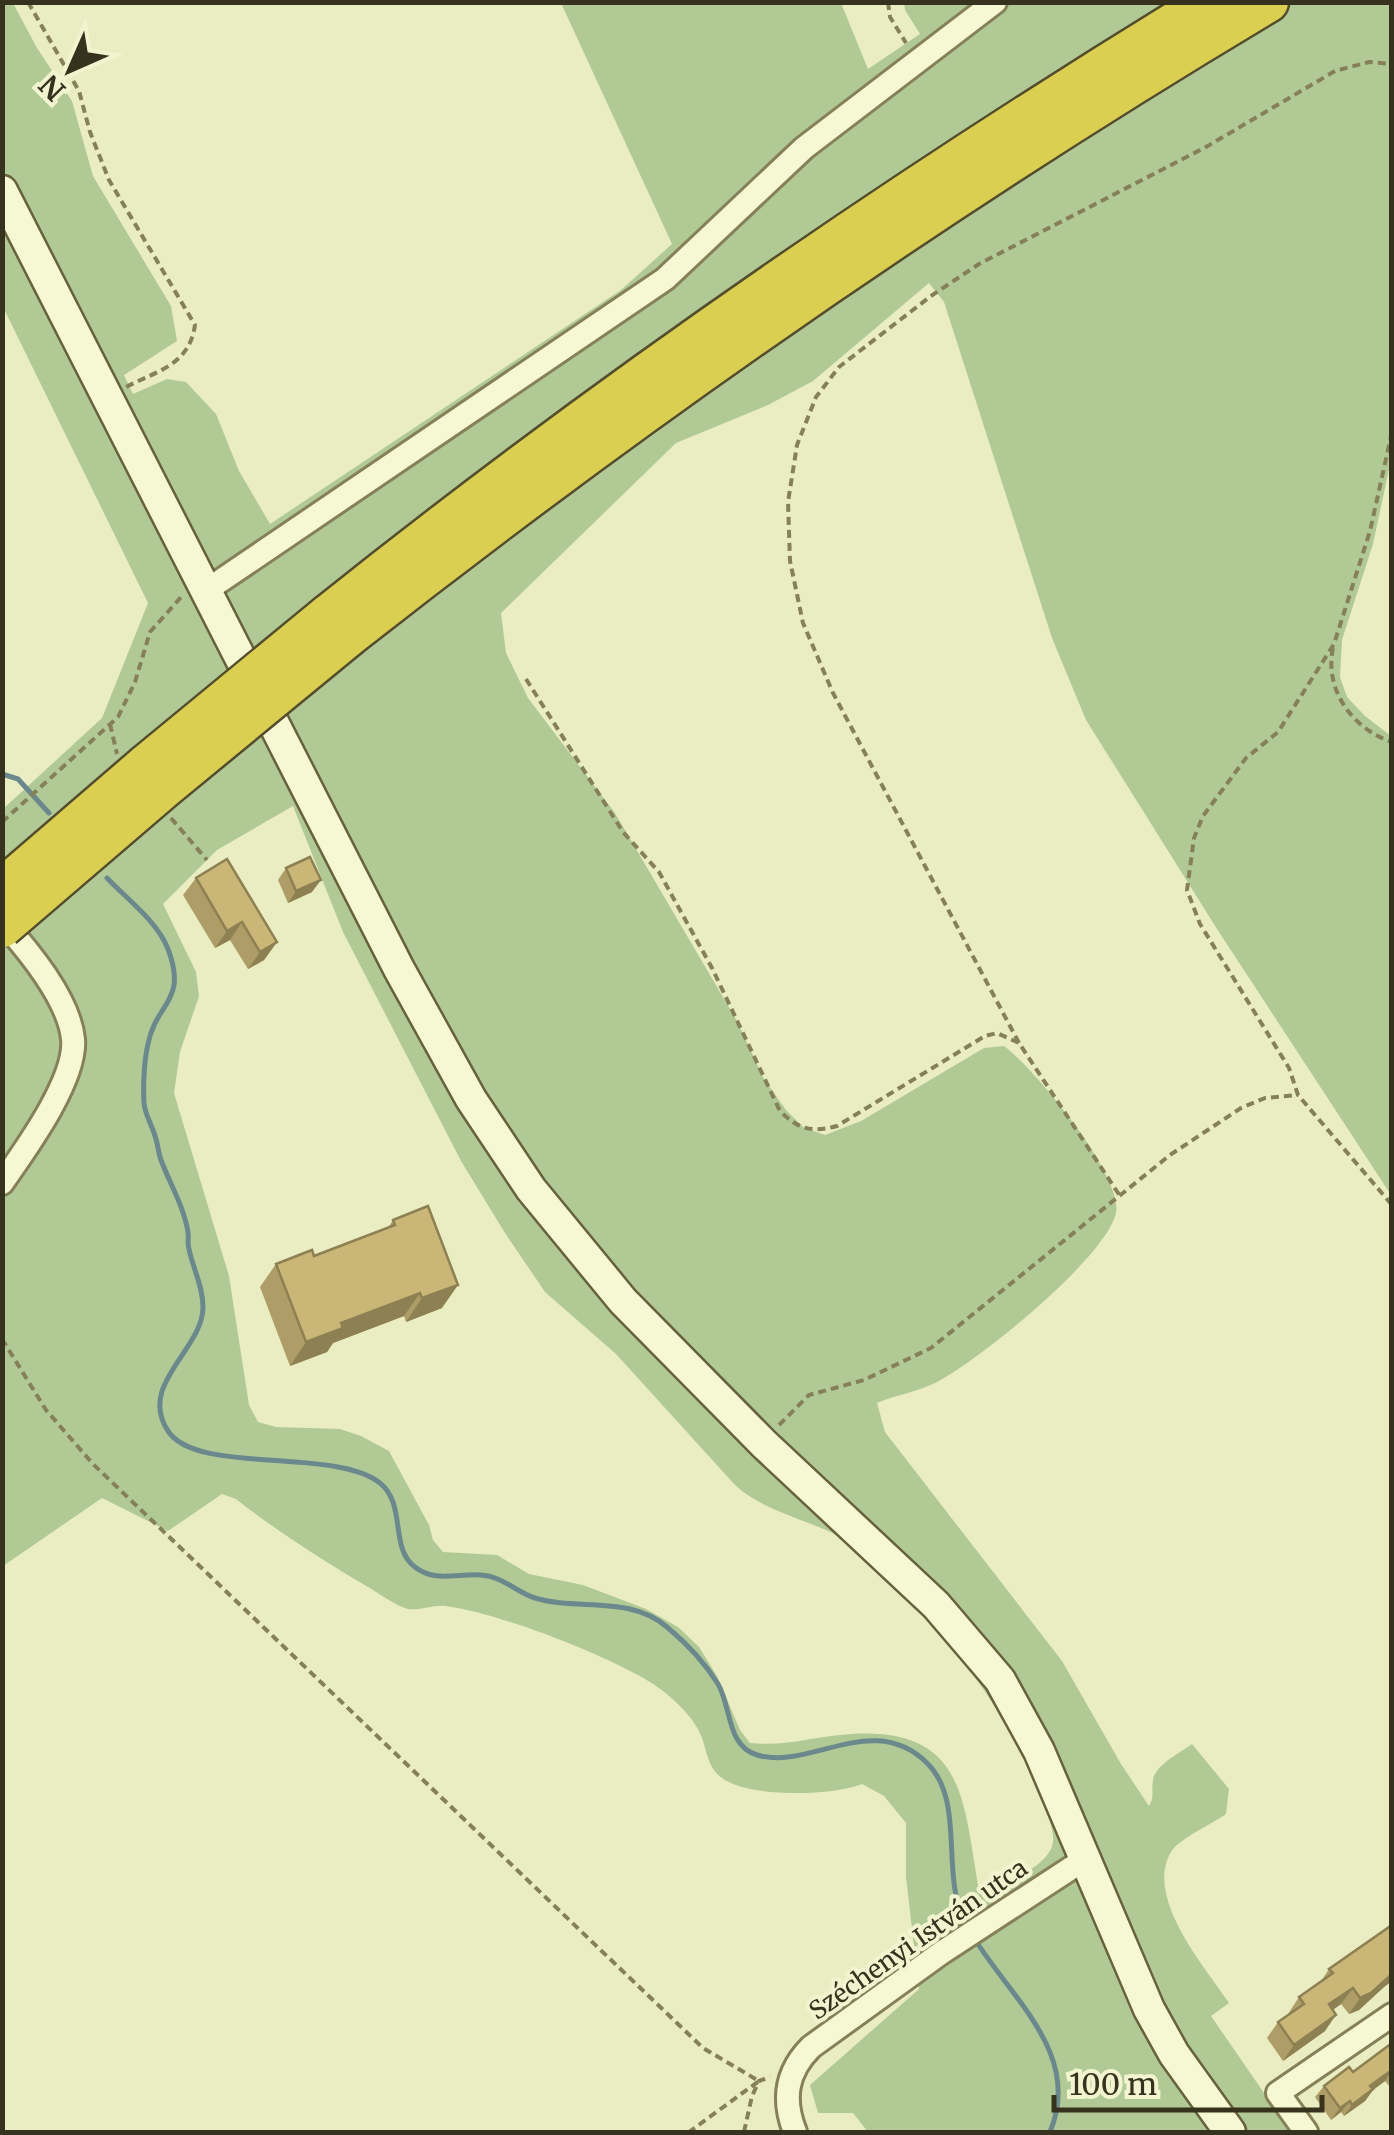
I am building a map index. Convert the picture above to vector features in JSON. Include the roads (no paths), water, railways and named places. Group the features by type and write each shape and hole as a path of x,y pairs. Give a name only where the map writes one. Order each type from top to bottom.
{"highway":[{"path":"2,924 164,788 470,502 780,278 1014,121 1208,2"},
{"path":"2,888 147,764 802,300 1135,82 1268,2"}],"main road":[{"path":"2,191 399,970 471,1099 531,1189 586,1258 677,1359 936,1605 992,1669 1028,1727 1149,2008 1174,2054 1230,2132"}],"street":[{"path":"205,586 665,279 804,148 995,2"},
{"path":"2,924 57,993 73,1040 66,1076 44,1119 2,1182"},
{"name":"Széchenyi István utca","path":"795,2132 786,2100 788,2084 799,2060 812,2046 942,1952 1085,1859"},
{"path":"1306,2132 1278,2093 1392,2015"}],"waterway":[{"path":"2,774 18,779 49,813"},
{"path":"107,878 157,929 173,967 173,991 148,1044 144,1103 186,1223 203,1307 193,1338 165,1382 160,1398 168,1431 183,1444 207,1453 332,1466 359,1472 380,1483 393,1503 402,1549 407,1559 423,1572 439,1576 489,1576 535,1598 620,1607 652,1617 681,1639 707,1668 718,1684 740,1743 757,1755 777,1758 864,1741 907,1748 928,1764 940,1781 950,1821 959,1908 968,1927"},
{"path":"976,1941 1025,2008 1051,2054 1058,2104 1050,2132"}]}
